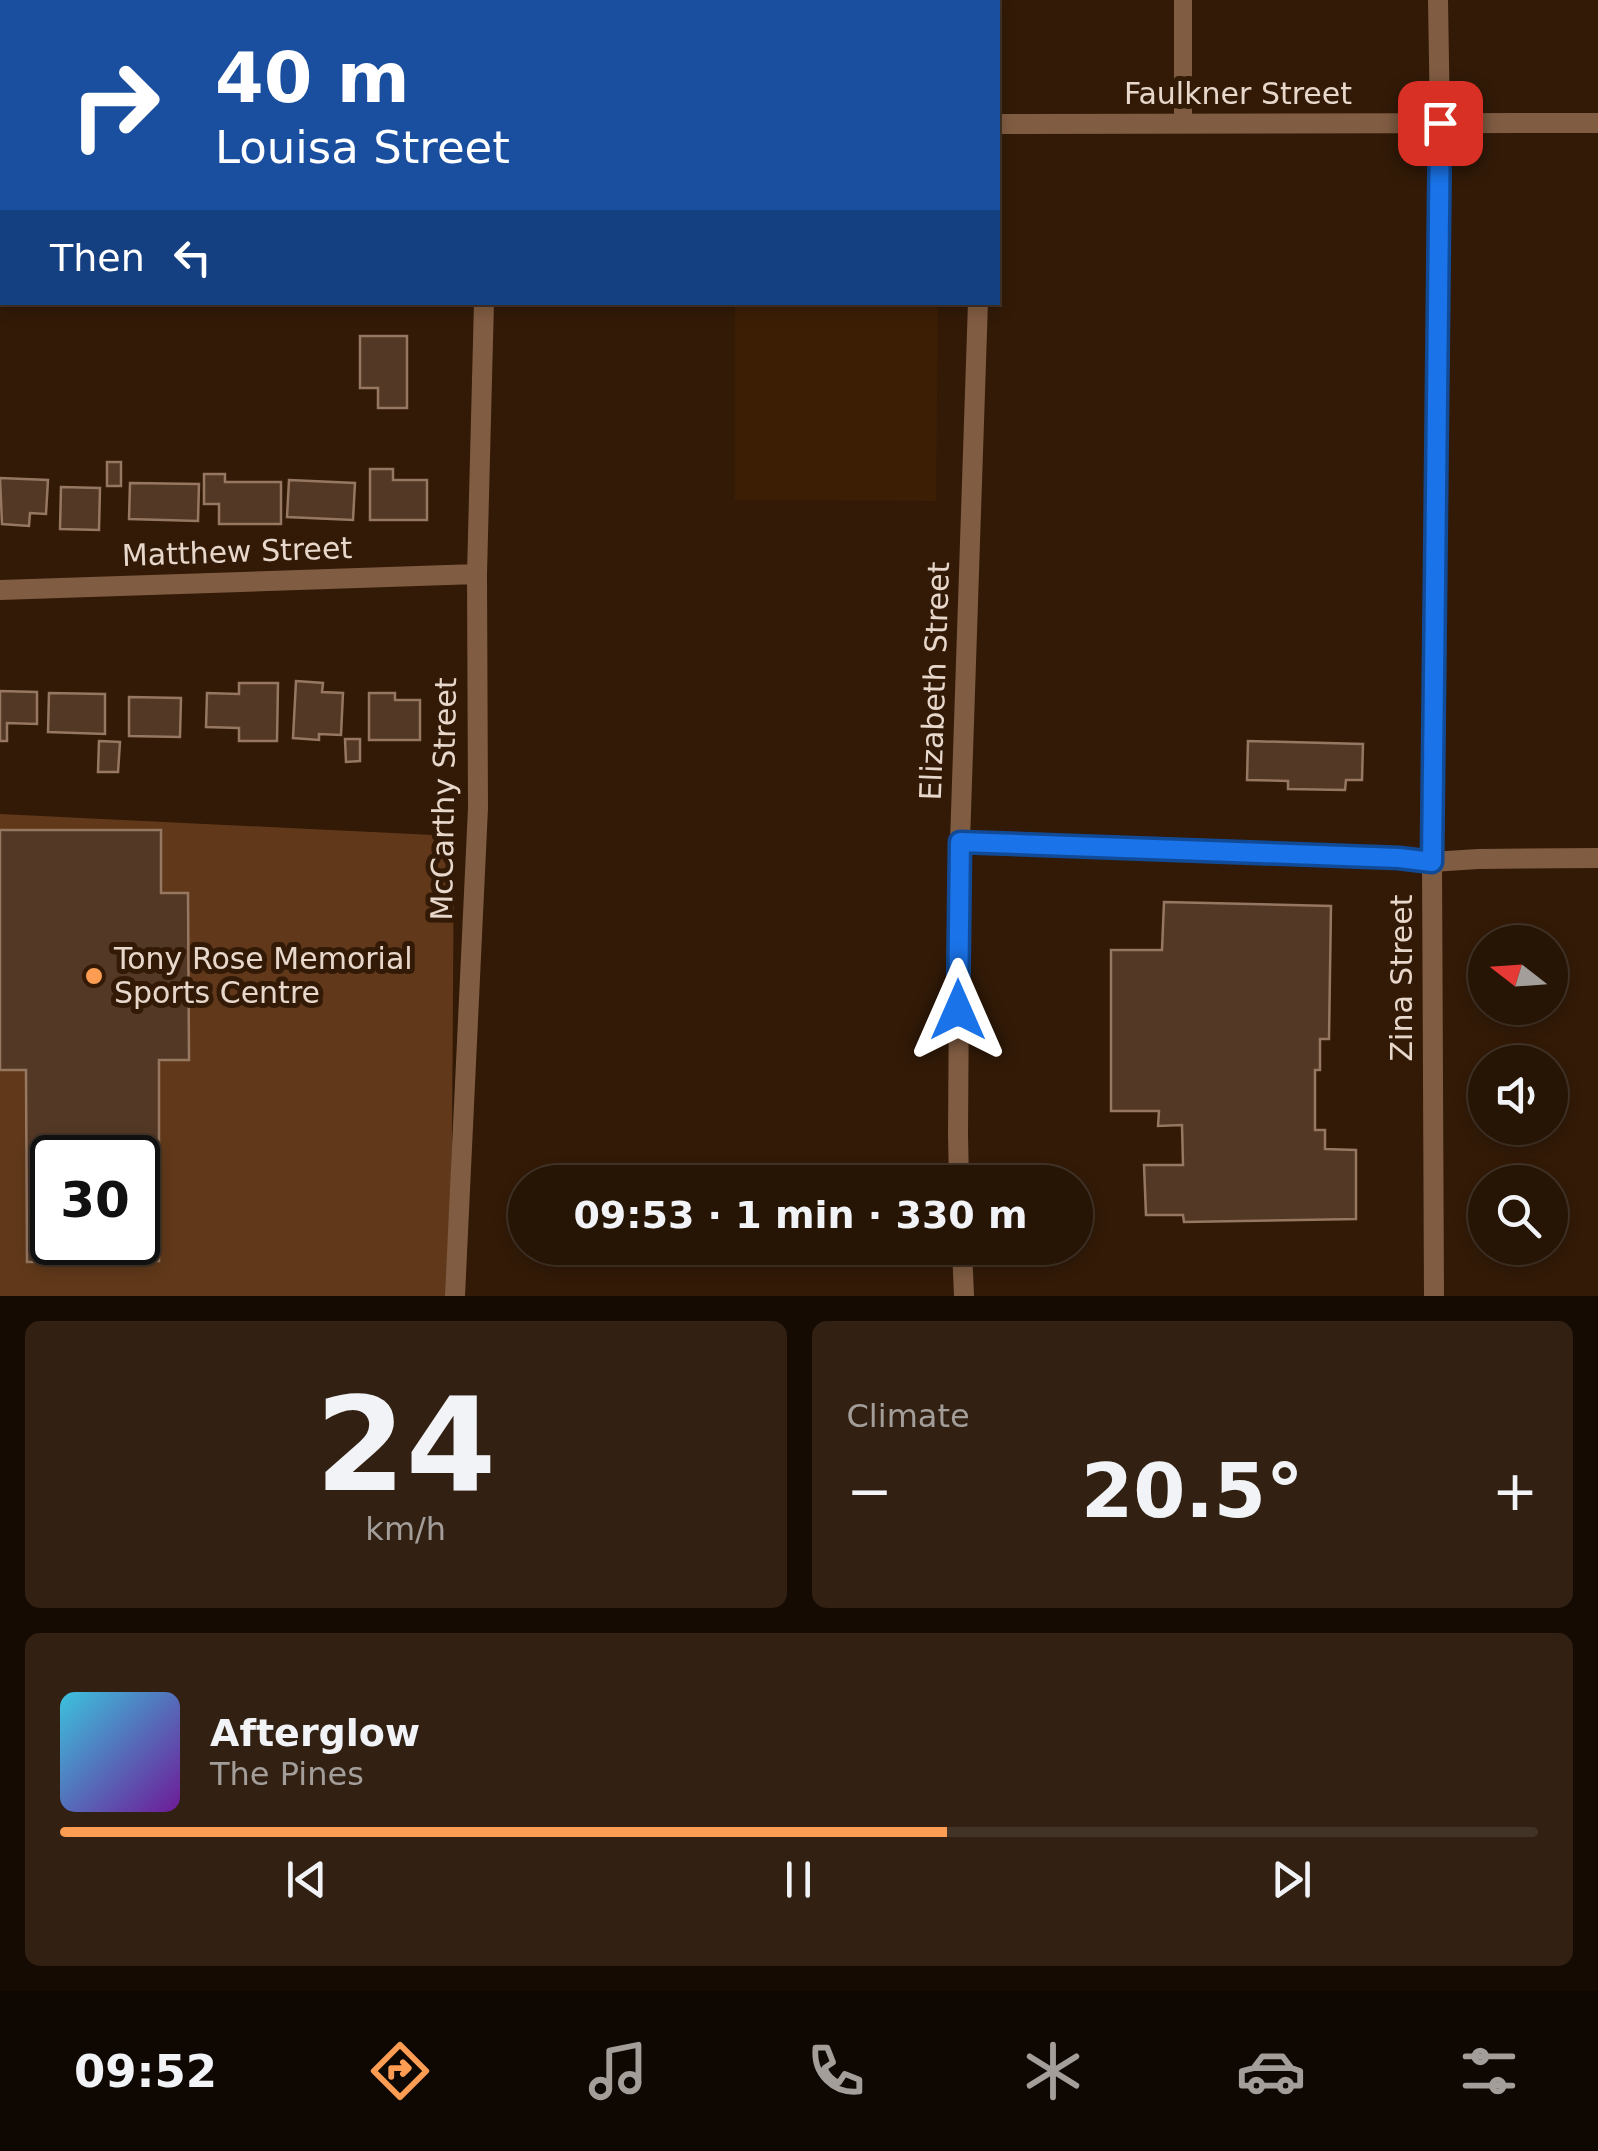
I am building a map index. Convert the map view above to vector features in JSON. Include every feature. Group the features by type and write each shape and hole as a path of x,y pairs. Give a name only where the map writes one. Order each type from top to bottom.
{"street":[{"name":"Zina Street","path":"1434,1296 1432,862 1438,0"},
{"name":"Faulkner Street","path":"1000,124 1598,123"},
{"name":"McCarthy Street","path":"455,1296 478,808 477,574 484,305"},
{"name":"Elizabeth Street","path":"959,1165 960,842 978,305"},
{"name":"Matthew Street","path":"0,590 477,574"},
{"path":"960,842 1432,862 1598,858"},
{"path":"963,1265 964,1296"}],"lane":[{"path":"1182,0 1183,124"}],"shaded area":[{"path":"735,305 938,305 936,501 735,500"},
{"path":"0,814 454,836 451,1296 0,1296"}],"building":[{"path":"360,336 407,336 407,408 378,408 378,388 360,388"},
{"path":"107,462 121,462 121,486 107,486"},
{"path":"370,469 393,469 393,480 427,480 427,520 370,520"},
{"path":"204,474 225,474 225,482 281,482 281,524 219,524 219,504 204,504"},
{"path":"0,478 48,480 46,514 30,513 29,526 2,524"},
{"path":"289,480 355,483 353,520 287,517"},
{"path":"130,483 199,484 198,521 129,519"},
{"path":"61,487 100,488 99,530 60,529"},
{"path":"296,681 323,683 322,692 343,693 341,735 319,734 319,740 293,738"},
{"path":"239,683 278,683 277,741 239,741 239,728 206,727 207,693 239,694"},
{"path":"0,691 37,692 37,724 7,723 7,741 0,741"},
{"path":"49,693 105,694 105,734 48,732"},
{"path":"369,693 395,693 395,700 420,700 420,740 369,740"},
{"path":"129,697 181,698 180,737 129,736"},
{"path":"345,739 360,739 360,761 346,762"},
{"path":"99,741 120,742 118,772 98,772"},
{"path":"1248,741 1363,744 1362,780 1346,780 1345,790 1288,789 1288,781 1247,780"},
{"name":"Tony Rose Memorial Sports Centre","path":"0,830 161,830 161,893 188,893 189,1060 159,1060 159,1135 30,1135 30,1262 26,1070 0,1070"},
{"path":"1164,902 1331,906 1329,1039 1320,1039 1320,1070 1315,1070 1315,1130 1325,1130 1325,1149 1356,1150 1356,1219 1184,1222 1183,1215 1146,1215 1144,1165 1183,1165 1182,1125 1158,1126 1159,1111 1111,1111 1111,950 1162,950"}],"place":[{"name":"Tony Rose Memorial Sports Centre","path":"94,976"}],"route":[{"path":"958,1010 960,842 1432,862 1440,123"}]}
